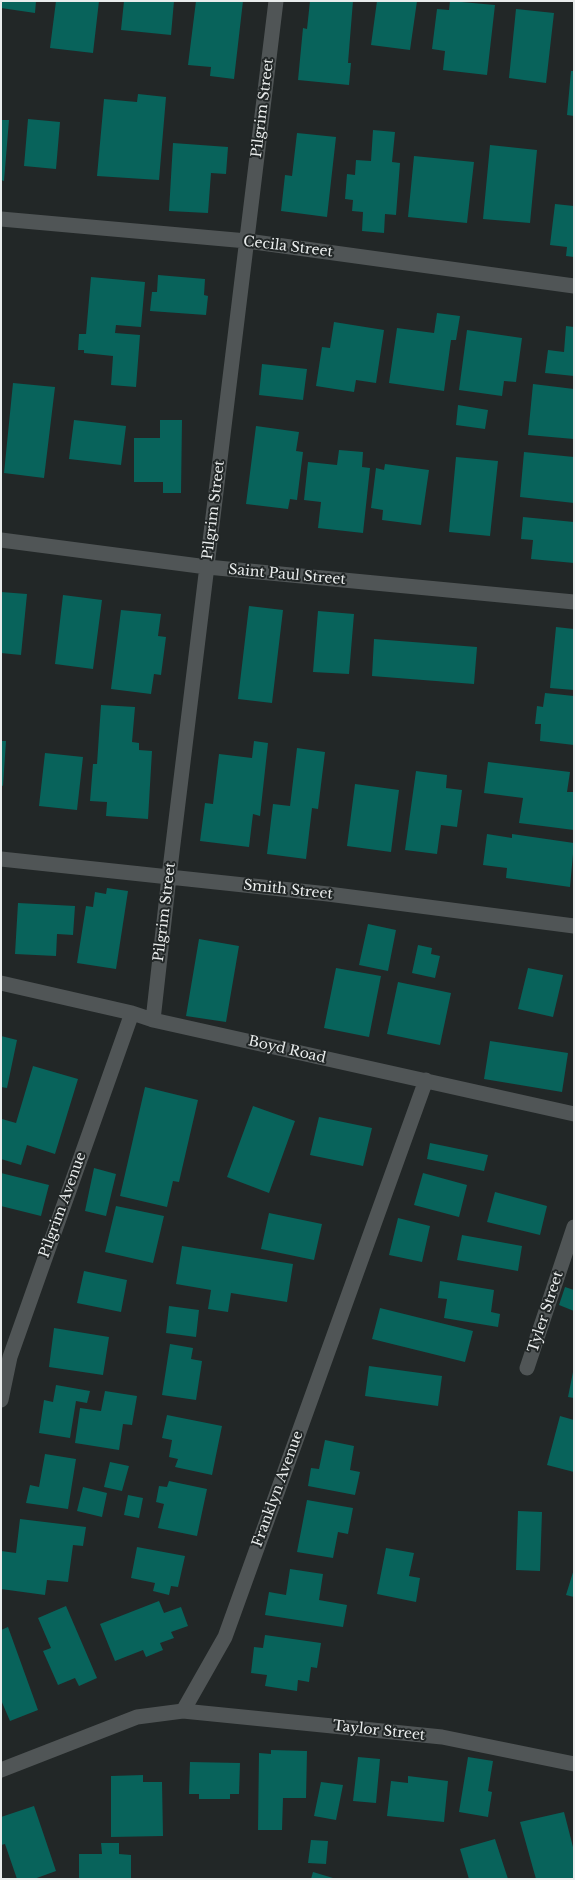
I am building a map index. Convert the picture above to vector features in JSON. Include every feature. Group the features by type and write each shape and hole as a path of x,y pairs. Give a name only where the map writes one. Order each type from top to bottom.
{"street":[{"name":"Pilgrim Street","path":"153,1020 168,877 276,1"},
{"name":"Cecila Street","path":"1,219 247,242 574,286"},
{"name":"Saint Paul Street","path":"1,540 207,567 574,602"},
{"name":"Smith Street","path":"1,859 328,894 574,926"},
{"name":"Boyd Road","path":"1,983 132,1013 153,1020 574,1114"},
{"name":"Pilgrim Avenue","path":"1,1400 10,1357 132,1013"},
{"name":"Franklyn Avenue","path":"183,1711 224,1638 426,1080"},
{"name":"Tyler Street","path":"527,1368 574,1227"},
{"name":"Taylor Street","path":"183,1711 442,1737 574,1764"},
{"path":"1,1770 137,1717 183,1711"}],"building":[{"path":"1,1 36,1 35,13 1,8"},
{"path":"56,1 99,1 93,53 50,48"},
{"path":"124,1 174,1 171,35 121,30"},
{"path":"196,1 243,1 234,79 210,76 211,67 188,65"},
{"path":"310,1 353,1 348,63 351,63 349,85 298,80 303,28 307,29"},
{"path":"377,1 417,1 410,50 371,45"},
{"path":"450,1 495,5 487,75 443,70 445,51 432,49 437,9 449,10"},
{"path":"516,9 554,13 546,83 509,78"},
{"path":"571,71 574,71 574,116 567,115"},
{"path":"138,94 166,97 159,180 97,176 104,99 137,102"},
{"path":"28,119 60,122 56,169 24,166"},
{"path":"1,120 9,120 4,181 1,180"},
{"path":"373,130 395,132 392,162 400,163 396,215 385,214 384,233 362,231 363,212 352,211 353,200 345,199 347,174 355,175 356,160 371,161"},
{"path":"297,133 336,137 327,217 281,211 285,175 292,176"},
{"path":"173,143 228,147 226,174 211,173 208,213 169,211"},
{"path":"490,145 537,150 530,223 483,219"},
{"path":"414,156 474,162 467,223 408,217"},
{"path":"555,204 574,206 574,257 566,256 567,247 550,245"},
{"path":"158,275 205,279 204,295 208,296 206,315 150,311 152,292 157,292"},
{"path":"91,277 145,282 141,327 116,325 115,333 140,335 136,387 111,385 113,356 84,353 84,350 78,350 79,334 86,334"},
{"path":"437,313 460,316 456,340 451,340 444,391 389,383 397,328 434,333"},
{"path":"334,322 384,330 376,383 356,380 354,392 316,386 322,347 330,348"},
{"path":"566,326 574,327 574,376 545,373 548,350 564,352"},
{"path":"467,330 522,338 516,382 504,381 502,396 459,390"},
{"path":"262,364 307,369 303,400 259,395"},
{"path":"13,383 55,387 44,478 4,473"},
{"path":"533,384 574,389 574,439 528,435"},
{"path":"458,405 488,410 485,429 456,425"},
{"path":"74,420 126,426 121,465 69,459"},
{"path":"160,420 182,420 181,493 163,493 163,482 134,482 134,438 160,438"},
{"path":"256,426 299,432 296,451 303,452 297,500 290,499 288,509 246,504"},
{"path":"339,450 363,452 362,467 370,468 363,533 318,528 321,502 304,500 308,462 337,465"},
{"path":"524,452 574,457 574,503 520,497"},
{"path":"456,457 498,461 490,536 449,532"},
{"path":"385,464 429,470 421,525 382,520 383,510 371,508 376,468 384,470"},
{"path":"523,517 574,522 574,563 531,559 533,540 521,539"},
{"path":"1,592 27,594 21,655 1,653"},
{"path":"63,595 102,600 93,669 55,664"},
{"path":"249,606 283,610 272,703 238,699"},
{"path":"121,610 161,614 158,636 166,637 161,675 154,674 151,694 111,689"},
{"path":"318,611 354,614 349,674 313,672"},
{"path":"556,627 574,629 574,690 550,688"},
{"path":"374,639 477,647 474,684 372,676"},
{"path":"545,693 574,696 574,745 540,741 541,724 535,724 537,706 543,707"},
{"path":"101,705 135,707 132,742 139,743 139,750 152,751 148,819 106,816 107,802 90,801 93,764 97,764"},
{"path":"1,741 6,741 3,786 1,785"},
{"path":"254,741 268,743 260,816 253,814 249,847 200,841 205,803 213,804 219,754 252,758"},
{"path":"297,748 325,752 318,809 312,808 306,859 267,854 273,804 290,806"},
{"path":"45,753 83,757 77,810 39,806"},
{"path":"488,762 570,772 567,792 574,792 574,830 519,823 523,798 484,793"},
{"path":"416,771 447,775 446,788 462,790 457,827 441,825 437,854 405,850"},
{"path":"355,784 399,790 391,852 347,846"},
{"path":"487,834 512,838 512,834 574,843 570,887 506,878 507,868 483,865"},
{"path":"107,888 128,891 116,969 77,963 86,906 93,907 95,892 106,894"},
{"path":"18,903 75,906 73,935 57,934 56,956 15,954"},
{"path":"368,924 396,930 388,971 359,965"},
{"path":"199,939 239,946 226,1022 186,1016"},
{"path":"418,945 432,948 431,954 440,956 435,978 412,973"},
{"path":"336,968 381,976 369,1037 324,1028"},
{"path":"528,968 563,975 553,1017 518,1009"},
{"path":"398,982 451,993 440,1045 387,1034"},
{"path":"1,1036 17,1040 7,1088 1,1087"},
{"path":"490,1041 568,1053 562,1092 484,1079"},
{"path":"33,1066 78,1079 55,1154 27,1145 21,1165 1,1159 1,1122 2,1119 16,1123"},
{"path":"145,1087 198,1100 179,1182 173,1181 167,1207 120,1196"},
{"path":"253,1106 295,1121 269,1193 227,1177"},
{"path":"319,1117 372,1128 363,1166 310,1155"},
{"path":"430,1143 488,1155 484,1171 427,1159"},
{"path":"94,1168 116,1174 106,1216 85,1211"},
{"path":"1,1173 49,1185 41,1216 1,1206"},
{"path":"423,1173 467,1185 459,1217 414,1205"},
{"path":"495,1192 547,1206 540,1235 487,1222"},
{"path":"116,1206 164,1216 153,1263 105,1252"},
{"path":"269,1213 322,1224 314,1260 261,1249"},
{"path":"398,1218 430,1226 422,1262 389,1255"},
{"path":"462,1235 522,1246 518,1271 457,1260"},
{"path":"182,1246 293,1264 287,1302 231,1293 228,1312 208,1309 211,1290 176,1284"},
{"path":"84,1271 127,1280 121,1312 77,1303"},
{"path":"440,1281 494,1290 491,1312 500,1314 498,1327 444,1318 447,1299 438,1298"},
{"path":"565,1287 574,1290 574,1311 559,1305"},
{"path":"169,1306 199,1310 196,1337 166,1333"},
{"path":"380,1308 473,1331 465,1362 372,1339"},
{"path":"54,1328 109,1337 103,1375 49,1367"},
{"path":"170,1344 193,1348 191,1359 202,1361 196,1400 162,1395"},
{"path":"369,1366 442,1376 438,1406 365,1396"},
{"path":"574,1372 574,1398 568,1397"},
{"path":"56,1385 90,1391 87,1403 76,1401 70,1438 39,1433 44,1400 53,1402"},
{"path":"105,1391 137,1396 132,1425 123,1424 119,1450 75,1443 80,1408 101,1411"},
{"path":"167,1415 222,1426 212,1475 175,1467 178,1459 169,1457 172,1440 162,1438"},
{"path":"560,1416 574,1420 574,1472 547,1465"},
{"path":"325,1440 354,1446 350,1470 360,1472 355,1495 308,1486 311,1468 319,1469"},
{"path":"45,1454 76,1459 68,1509 26,1503 30,1485 39,1487"},
{"path":"110,1462 129,1466 122,1491 104,1487"},
{"path":"169,1481 207,1489 197,1536 158,1528 164,1504 156,1502 159,1486 167,1487"},
{"path":"83,1487 107,1493 102,1517 77,1511"},
{"path":"128,1495 143,1498 139,1518 124,1515"},
{"path":"307,1500 353,1508 348,1534 338,1532 333,1558 297,1552"},
{"path":"518,1511 542,1512 540,1571 516,1570"},
{"path":"20,1519 86,1527 83,1546 73,1545 68,1582 47,1580 45,1595 1,1589 1,1551 16,1553"},
{"path":"137,1547 185,1556 178,1587 171,1586 169,1595 153,1591 155,1583 131,1578"},
{"path":"386,1548 414,1553 409,1576 420,1578 416,1602 377,1594"},
{"path":"290,1569 323,1574 319,1600 347,1605 343,1627 265,1615 269,1592 286,1595"},
{"path":"574,1569 574,1597 566,1595"},
{"path":"159,1601 164,1613 181,1607 188,1626 171,1632 174,1638 160,1643 163,1650 146,1657 143,1650 115,1661 100,1624"},
{"path":"66,1606 97,1678 79,1686 75,1678 58,1685 43,1651 51,1648 38,1618"},
{"path":"8,1627 38,1710 10,1721 1,1700 1,1630"},
{"path":"265,1635 321,1643 317,1668 311,1667 309,1682 298,1680 297,1691 265,1686 267,1675 251,1673 254,1647 263,1648"},
{"path":"271,1750 307,1751 306,1798 283,1798 282,1830 258,1830 259,1753 271,1754"},
{"path":"358,1757 380,1759 376,1803 353,1801"},
{"path":"468,1757 493,1761 488,1791 492,1792 488,1817 459,1812"},
{"path":"190,1762 240,1763 239,1794 230,1794 230,1799 199,1799 199,1794 189,1794"},
{"path":"143,1775 143,1782 162,1782 163,1836 111,1837 111,1776"},
{"path":"408,1776 448,1781 444,1822 387,1816 391,1781 408,1783"},
{"path":"321,1782 343,1785 336,1820 314,1816"},
{"path":"34,1806 56,1871 34,1879 17,1879 5,1844 1,1845 1,1817"},
{"path":"564,1812 574,1851 574,1879 536,1879 520,1822"},
{"path":"495,1839 508,1879 469,1879 460,1849"},
{"path":"311,1840 328,1841 326,1864 308,1863"},
{"path":"101,1843 119,1843 119,1854 131,1855 131,1879 79,1879 79,1854 102,1854"},
{"path":"313,1872 333,1878 333,1879 311,1879"}]}
